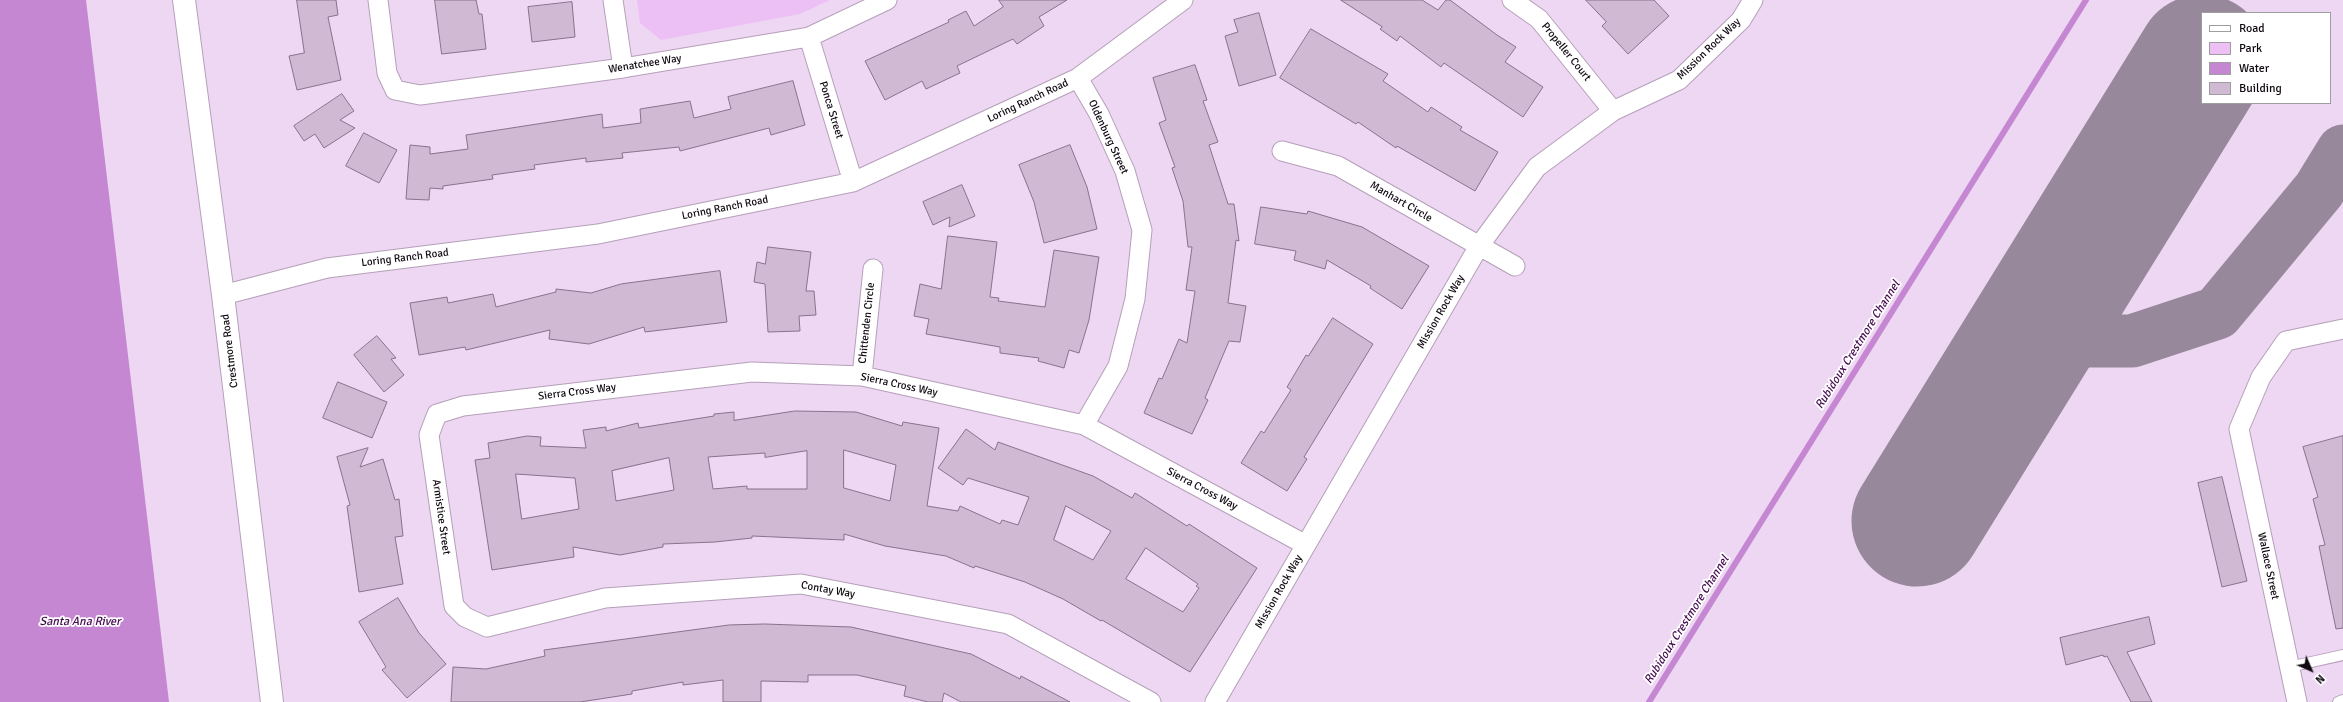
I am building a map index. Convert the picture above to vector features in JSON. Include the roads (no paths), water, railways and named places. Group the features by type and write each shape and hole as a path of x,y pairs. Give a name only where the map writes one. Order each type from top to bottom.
{"street":[{"name":"Crestmore Road","path":"184,0 223,295 272,702"},
{"name":"Wenatchee Way","path":"378,0 387,73 395,90 420,95 623,68 809,37 887,0"},
{"path":"613,0 623,68"},
{"name":"Loring Ranch Road","path":"223,295 327,268 598,234 854,182 1078,78 1183,0"},
{"name":"Propeller Court","path":"1512,0 1539,19 1613,111"},
{"name":"Mission Rock Way","path":"1215,702 1479,246 1537,167 1613,111 1679,80 1741,20 1753,0"},
{"name":"Ponca Street","path":"809,37 854,182"},
{"name":"Oldenburg Street","path":"1078,78 1099,114 1125,171 1142,230 1135,299 1118,366 1084,425"},
{"name":"Manhart Circle","path":"1282,151 1338,166 1515,266"},
{"name":"Chittenden Circle","path":"862,376 873,269"},
{"name":"Wallace Street","path":"2297,702 2239,429 2261,377 2286,341 2343,328"},
{"name":"Sierra Cross Way","path":"437,414 463,406 752,372 862,376 1084,425 1306,545"},
{"name":"Armistice Street","path":"437,414 429,435 454,606 465,617"},
{"name":"Contay Way","path":"465,617 487,627 604,598 801,584 1008,624 1151,702"}],"lane":[{"path":"2289,667 2343,655"},
{"path":"2338,702 2343,700"}],"water":[{"name":"Santa Ana River","path":"0,0 86,0 169,702 0,702"}],"waterway":[{"name":"Rubidoux Crestmore Channel","path":"1649,702 2086,0"}]}
